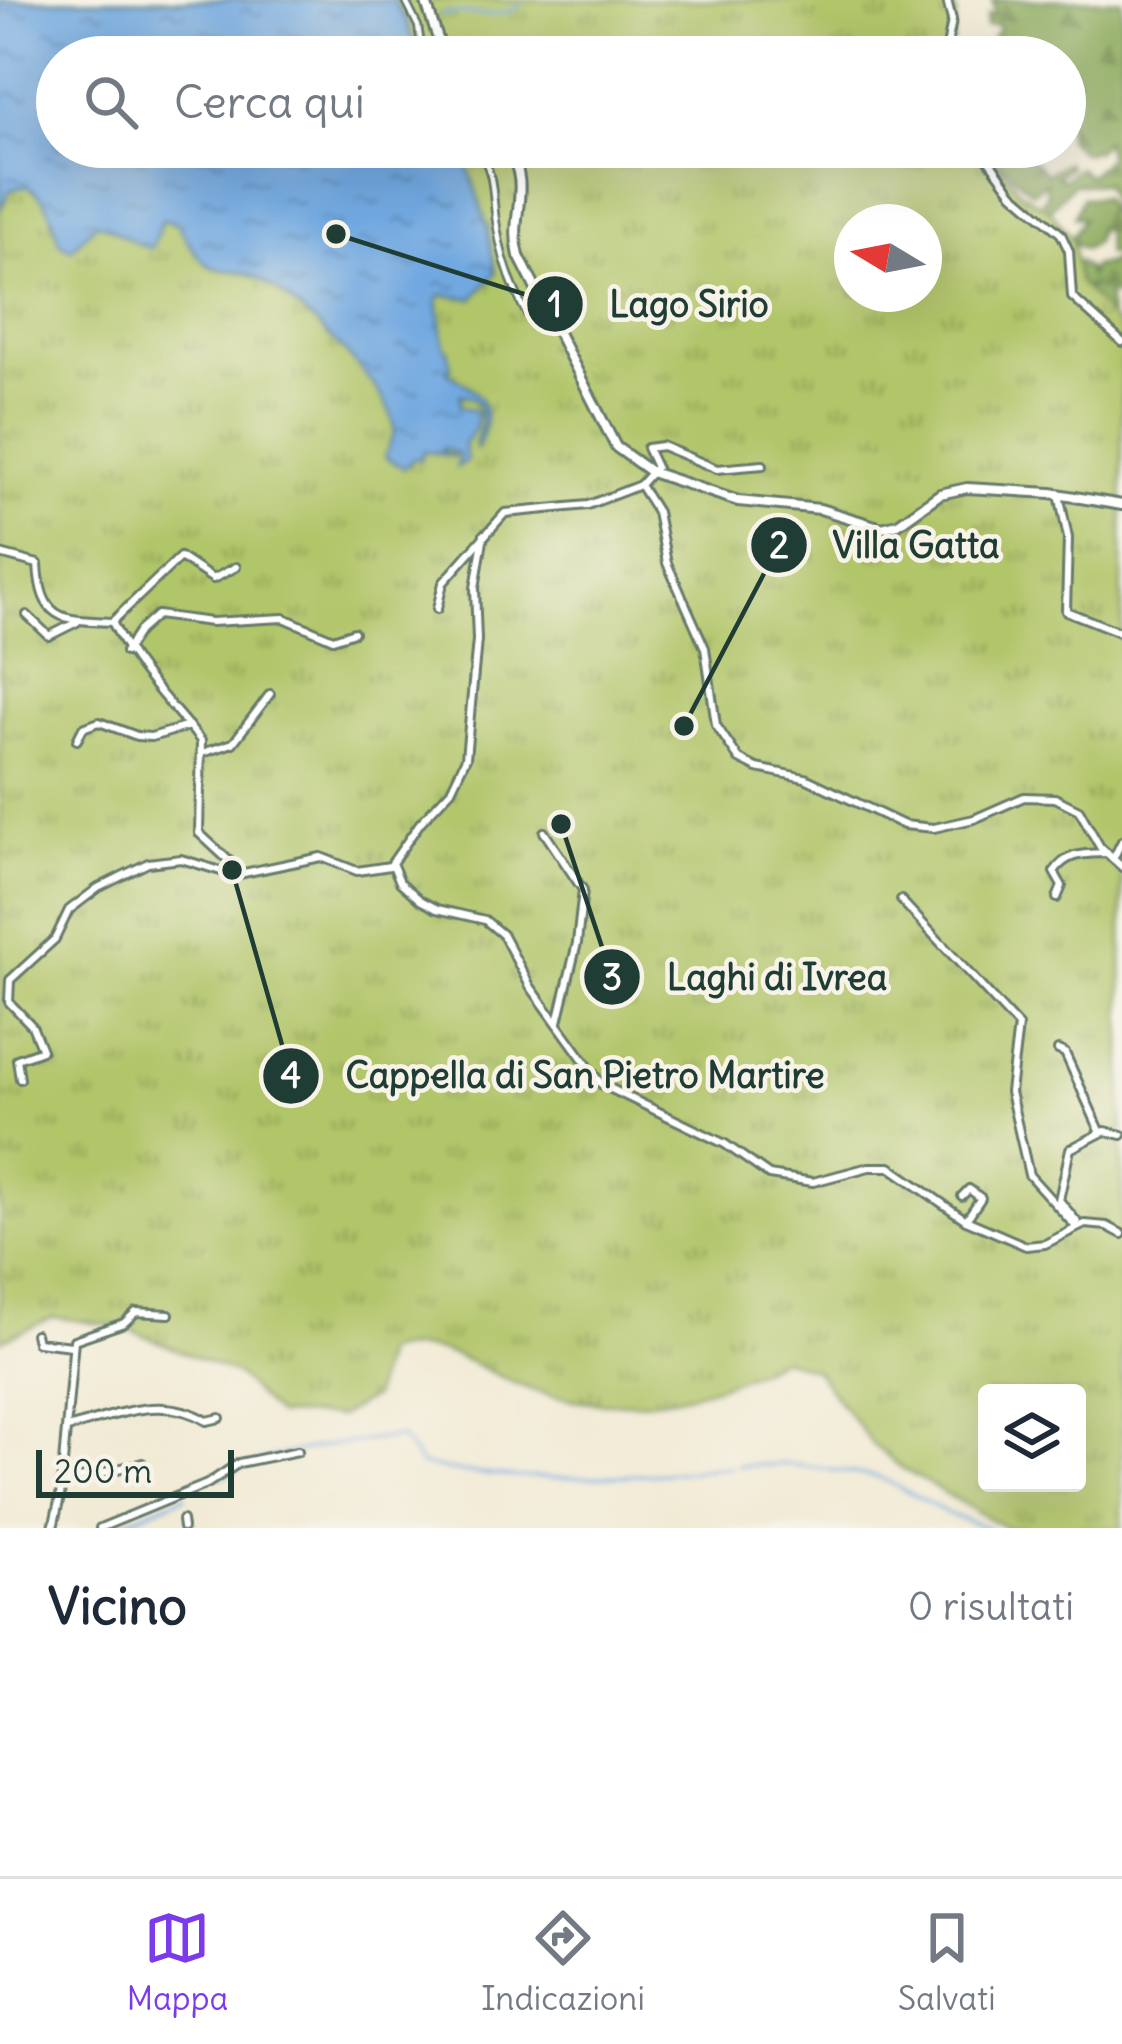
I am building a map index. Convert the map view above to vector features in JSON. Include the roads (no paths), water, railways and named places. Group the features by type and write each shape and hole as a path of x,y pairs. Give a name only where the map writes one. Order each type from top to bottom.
{"main road":[{"path":"426,0 439,36"},
{"path":"518,168 522,191 514,240 519,256 616,447 651,472 738,501 820,509 882,528 898,524 924,502 968,488 1054,493 1122,505"}],"street":[{"path":"405,0 420,36"},
{"path":"947,0 952,20 949,36"},
{"path":"491,168 495,221 517,298 532,324 548,323"},
{"path":"995,168 1013,193 1061,234 1069,251 1072,297 1122,342"},
{"path":"437,609 443,583 507,512 585,505 640,485 656,467 647,448 662,446 717,469 763,465"},
{"path":"640,485 657,512 667,562 705,648 716,725 739,759 757,768 805,778 904,825 934,828 974,819 1024,797 1055,797 1079,810 1122,868"},
{"path":"1054,493 1068,538 1066,611 1122,633"},
{"path":"20,1079 17,1059 42,1050 32,1026 12,1008 10,980 63,930 69,910 98,888 148,863 181,859 225,874 321,857 358,871 392,866 451,790 466,758 477,640 475,588 484,534"},
{"path":"0,554 38,564 42,597 62,618 78,622 112,622 179,556 213,579 236,567"},
{"path":"27,615 49,636 78,622"},
{"path":"125,652 157,615 212,622 284,618 333,639 354,632"},
{"path":"112,622 125,652 202,740 199,833 241,872"},
{"path":"202,753 233,743 270,694"},
{"path":"77,740 83,728 99,722 151,737 189,726"},
{"path":"544,832 583,890 577,943 558,1022"},
{"path":"1110,856 1122,841"},
{"path":"1058,898 1062,888 1054,874 1062,862 1077,855 1110,856"},
{"path":"392,866 400,882 420,899 437,909 485,920 503,935 530,986 602,1084 725,1144 769,1174 814,1182 869,1167 890,1167 967,1220 1027,1246 1045,1244 1078,1226 1100,1225 1122,1234"},
{"path":"901,900 1018,1026 1010,1092 1029,1175 1078,1226"},
{"path":"1058,1050 1065,1053 1101,1133"},
{"path":"1078,1226 1059,1200 1072,1146 1108,1130 1122,1135"},
{"path":"962,1196 969,1189 980,1198 967,1220"},
{"path":"53,1528 72,1346 77,1337 124,1323 136,1312 169,1314"},
{"path":"35,1334 38,1342 72,1346"},
{"path":"67,1428 159,1405 191,1411 207,1421 220,1418"},
{"path":"100,1528 207,1484 239,1463 298,1451"},
{"path":"60,1483 142,1463"}],"water":[{"path":"0,0 394,0 411,36 36,36 36,168 469,168 496,273 473,299 442,295 438,299 451,369 447,372 476,393 485,411 477,449 479,406 460,395 460,406 477,412 475,429 464,444 467,461 457,467 459,455 443,448 443,453 455,457 423,451 421,459 404,468 385,457 394,431 391,414 362,370 317,324 272,288 249,274 204,262 177,224 162,220 152,248 96,223 71,250 60,244 45,203 26,186 10,190 0,210"}],"waterway":[{"path":"441,14 491,15 522,5"},
{"path":"221,1478 284,1454 401,1437 421,1465 498,1476 614,1476 731,1467"},
{"path":"738,1466 789,1464 879,1477 951,1515 988,1528"},
{"path":"110,1528 185,1496"}],"place":[{"name":"Lago Sirio","path":"336,234"},
{"name":"Villa Gatta","path":"684,726"},
{"name":"Laghi di Ivrea","path":"561,824"},
{"name":"Cappella di San Pietro Martire","path":"232,870"}]}
